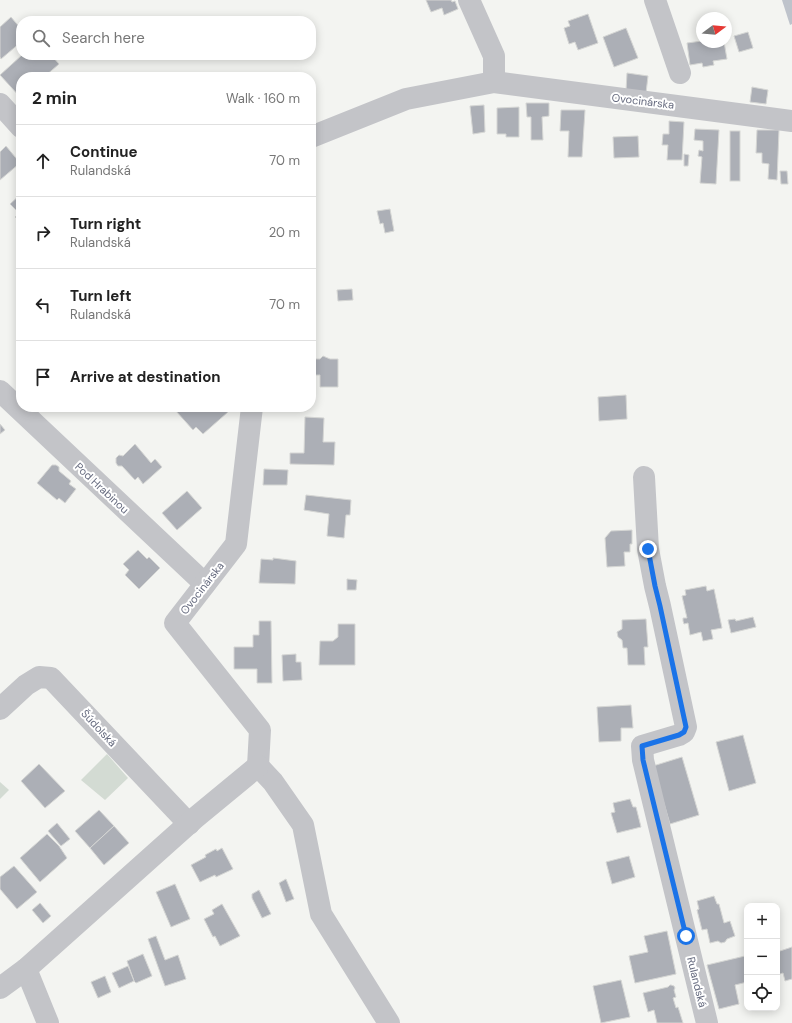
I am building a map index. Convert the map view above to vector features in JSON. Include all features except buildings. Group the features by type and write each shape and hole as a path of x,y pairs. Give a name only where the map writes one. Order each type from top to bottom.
{"street":[{"path":"469,0 494,56 494,82"},
{"path":"655,0 680,73"},
{"name":"Ovocinárska","path":"316,135 406,99 494,82 792,121"},
{"path":"0,104 16,122"},
{"name":"Pod Hrabinou","path":"0,391 16,406"},
{"name":"Pod Hrabinou","path":"22,412 205,584"},
{"name":"Ovocinárska","path":"251,412 236,544 175,623 260,730 258,766"},
{"name":"Rulandská","path":"644,477 648,549 686,727 684,732 679,735 642,746 643,760 707,1023"},
{"name":"Šúdolská","path":"0,709 26,684 39,677 51,678 189,824"},
{"path":"0,988 26,969 189,824 258,766 273,782 304,825 321,914 389,1023"},
{"path":"26,969 48,1023"}],"shaded area":[{"path":"782,0 792,0 792,24 790,25"},
{"path":"107,754 128,778 105,800 81,780"},
{"path":"0,782 9,790 0,799"}],"route":[{"path":"648,549 686,727 684,732 679,735 642,746 643,760 686,936"}]}
